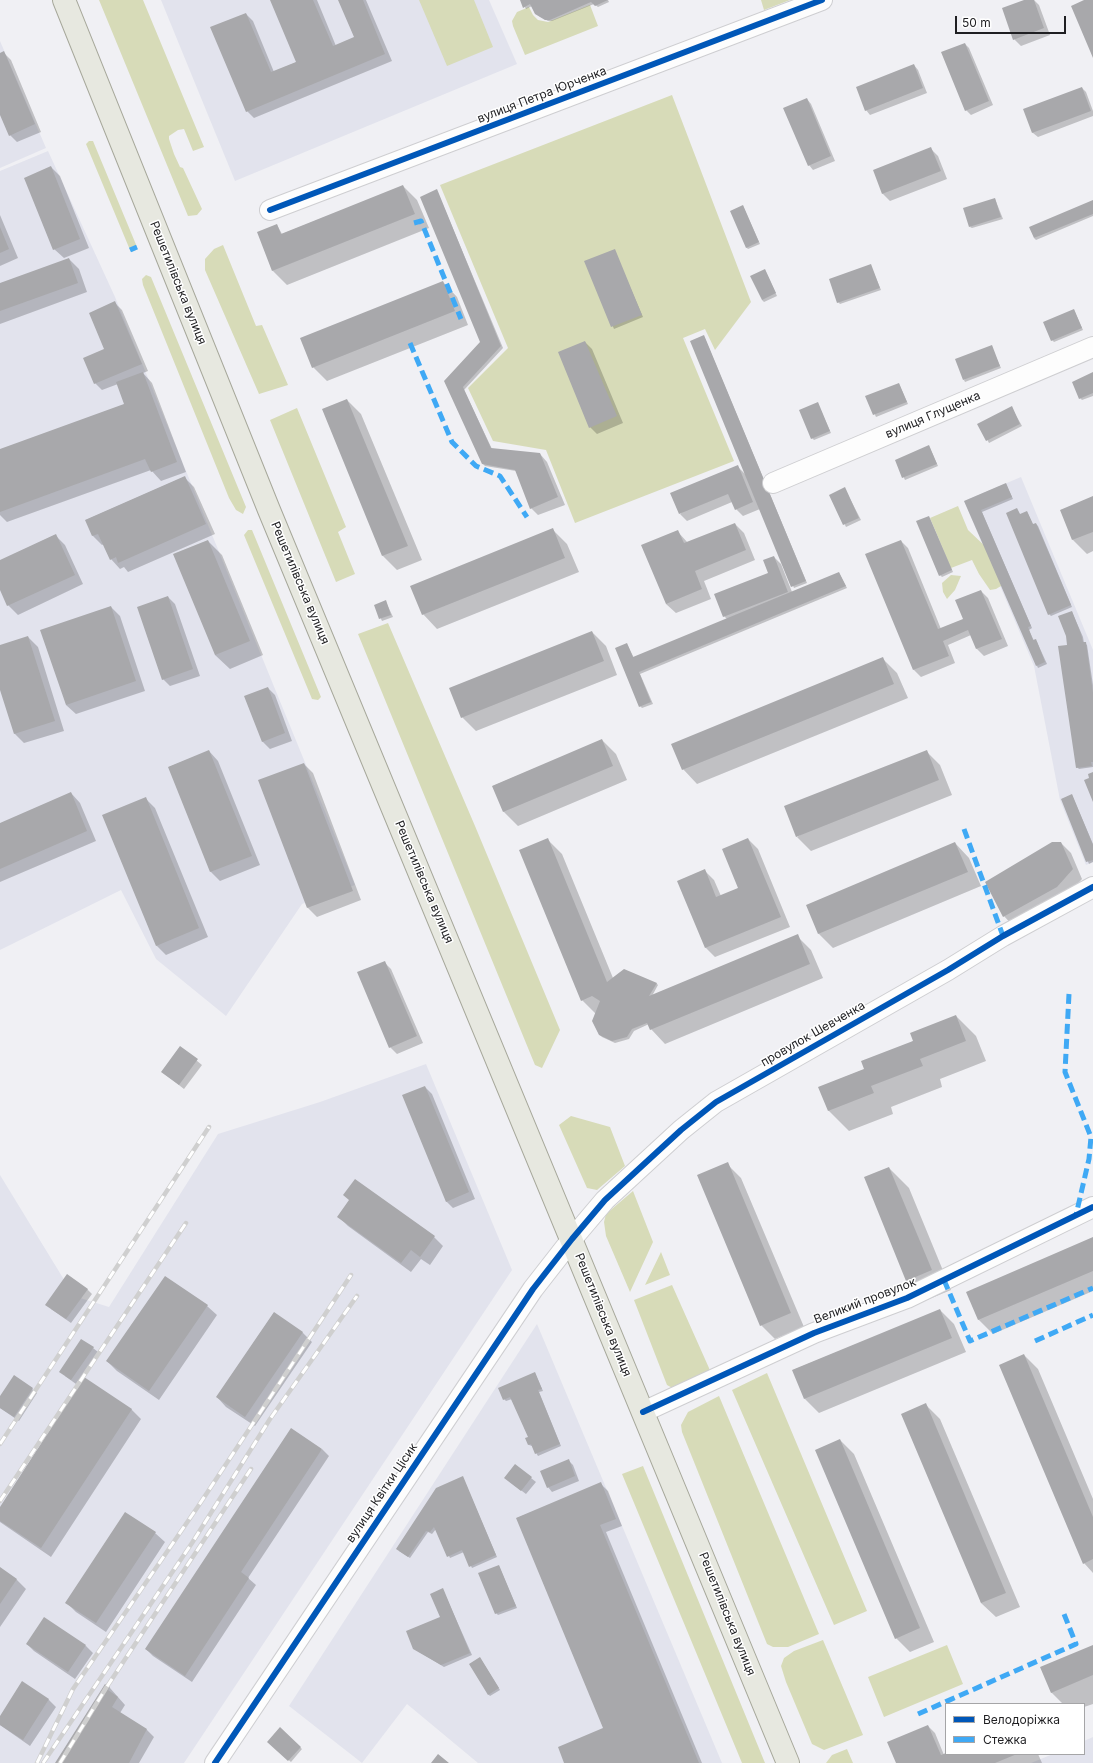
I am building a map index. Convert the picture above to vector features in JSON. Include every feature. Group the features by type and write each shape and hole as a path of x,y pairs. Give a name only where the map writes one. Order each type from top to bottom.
{"main road":[{"name":"Решетилівська вулиця","path":"64,0 272,518 788,1763"}],"street":[{"name":"вулиця Петра Юрченка","path":"270,210 822,0"},
{"name":"вулиця Глущенка","path":"773,483 1093,347"},
{"name":"провулок Шевченка","path":"572,1239 610,1195 681,1130 716,1102 948,970 1003,936 1093,887"},
{"name":"Великий провулок","path":"643,1412 814,1333 907,1298 1093,1207"},
{"name":"вулиця Квітки Цісик","path":"215,1763 533,1289 572,1239"}],"shaded area":[{"path":"161,0 489,0 517,64 235,181"},
{"path":"0,41 46,148 0,168"},
{"path":"48,151 115,297 355,885 302,904 226,1016 156,959 121,890 0,950 0,171"},
{"path":"1021,477 1093,650 1093,862 1086,865 1060,800 1034,666 964,501"},
{"path":"426,1064 512,1270 184,1763 0,1763 0,1175 74,1296 109,1307 218,1134 320,1102"},
{"path":"537,1324 722,1763 478,1763 407,1704 362,1763 289,1706"},
{"path":"1093,1737 1093,1763 1031,1763 1051,1755 1085,1755 1085,1741"}],"green space":[{"path":"99,0 143,0 204,147 193,151 184,129 178,130 169,136 174,154 180,167 183,168 202,209 197,215 188,216"},
{"path":"419,0 474,0 493,47 447,66"},
{"path":"761,0 790,0 764,10"},
{"path":"590,5 598,26 525,55 512,21 517,12 529,7 533,15 538,20 548,22"},
{"path":"672,95 751,302 715,350 705,329 683,338 734,461 575,523 546,450 493,441 468,388 508,348 440,185"},
{"path":"89,141 93,141 137,247 136,250 132,252 86,144"},
{"path":"223,245 256,326 262,325 288,385 259,394 205,270 205,259 214,249"},
{"path":"146,275 151,277 246,507 243,514 236,510 229,498 143,285 142,279"},
{"path":"297,408 346,527 338,532 355,574 336,582 270,420"},
{"path":"958,506 968,530 987,548 1000,576 1001,586 996,589 990,590 979,574 972,560 951,568 930,518"},
{"path":"248,530 252,530 321,697 318,700 312,699 244,535"},
{"path":"951,575 961,576 955,590 947,599 943,592 942,583"},
{"path":"388,623 560,1030 542,1068 535,1065 358,634"},
{"path":"571,1116 610,1127 625,1166 597,1190 587,1188 559,1125"},
{"path":"633,1191 653,1242 630,1292 606,1236 604,1222 606,1214"},
{"path":"661,1252 670,1275 645,1285"},
{"path":"672,1285 713,1377 676,1390 667,1385 634,1300"},
{"path":"767,1373 867,1611 834,1625 732,1390"},
{"path":"719,1396 819,1634 788,1647 773,1647 767,1644 682,1432 681,1425 688,1412"},
{"path":"643,1466 765,1763 742,1763 622,1474"},
{"path":"823,1640 863,1735 824,1750 812,1744 786,1682 781,1666 784,1658 794,1651"},
{"path":"947,1645 963,1684 884,1717 868,1677"},
{"path":"847,1749 853,1763 826,1763 832,1755"}],"building":[{"path":"270,0 313,0 333,46 354,37 338,0 363,0 385,54 246,112 210,27 246,13 271,72 296,62"},
{"path":"520,0 608,0 595,6 591,2 550,20 545,20 535,14 530,4 523,8"},
{"path":"1024,0 1034,0 1044,28 1013,40 1002,8"},
{"path":"1084,0 1093,0 1093,58 1071,6"},
{"path":"965,43 989,101 965,111 941,52"},
{"path":"4,51 35,124 9,136 0,115 0,53"},
{"path":"914,64 923,88 865,111 856,87"},
{"path":"1082,87 1091,111 1032,133 1023,109"},
{"path":"807,98 831,156 808,166 783,108"},
{"path":"931,147 941,171 882,194 873,170"},
{"path":"51,166 80,239 53,250 24,178"},
{"path":"403,185 415,214 272,271 257,232 277,224 281,234"},
{"path":"437,189 501,346 463,387 491,448 540,453 558,497 530,509 515,470 482,464 444,381 480,342 420,197"},
{"path":"995,198 1001,217 969,227 963,208"},
{"path":"1093,200 1093,214 1034,238 1029,227"},
{"path":"743,205 759,242 746,248 730,211"},
{"path":"0,227 9,249 0,253"},
{"path":"615,249 642,315 611,327 584,261"},
{"path":"69,258 78,283 0,311 0,283"},
{"path":"871,264 880,288 837,303 829,279"},
{"path":"765,269 776,293 762,300 750,276"},
{"path":"443,281 455,311 312,368 300,338"},
{"path":"115,301 142,364 94,384 83,358 104,349 89,313"},
{"path":"1074,309 1082,328 1051,341 1043,322"},
{"path":"704,335 806,581 791,587 690,341"},
{"path":"585,341 617,416 589,428 558,352"},
{"path":"992,345 1000,366 963,380 955,359"},
{"path":"143,372 177,462 151,472 145,459 0,512 0,449 124,404 116,382"},
{"path":"1093,372 1093,393 1079,399 1072,382"},
{"path":"899,383 907,402 873,415 865,396"},
{"path":"347,399 408,546 382,556 322,409"},
{"path":"818,402 830,431 811,439 799,410"},
{"path":"1012,406 1020,424 986,441 977,424"},
{"path":"929,445 937,464 902,478 895,460"},
{"path":"738,465 753,502 735,510 728,494 679,514 670,493"},
{"path":"185,476 206,524 118,563 116,557 110,560 98,534 92,536 85,520"},
{"path":"1006,483 1012,497 981,510 1031,626 1028,627 1033,640 1036,639 1045,662 1036,666 964,501"},
{"path":"845,487 859,518 843,525 829,495"},
{"path":"1093,496 1093,532 1072,540 1060,510"},
{"path":"1017,508 1020,514 1027,511 1033,524 1036,523 1071,605 1048,615 1006,513"},
{"path":"929,516 952,570 939,576 916,521"},
{"path":"735,523 746,550 695,571 702,589 666,604 641,545 678,530 684,543"},
{"path":"553,528 565,558 422,615 410,586"},
{"path":"56,534 75,575 7,606 0,590 0,560"},
{"path":"208,540 250,641 215,655 173,554"},
{"path":"901,540 938,629 963,619 955,600 981,590 1002,639 976,649 968,630 943,641 949,656 913,670 865,554"},
{"path":"774,556 788,592 723,617 714,594 768,573 763,560"},
{"path":"839,572 846,586 639,672 651,702 639,707 615,648 627,643 633,657"},
{"path":"168,596 193,669 162,680 137,607"},
{"path":"386,600 391,615 379,619 374,605"},
{"path":"111,606 136,681 66,705 40,630"},
{"path":"1072,611 1083,642 1086,642 1093,693 1093,762 1091,762 1092,766 1076,768 1058,646 1067,645 1066,636 1058,616"},
{"path":"592,631 604,661 461,718 449,688"},
{"path":"28,636 55,721 14,734 0,690 0,645"},
{"path":"883,657 894,684 682,770 671,744"},
{"path":"268,687 285,733 262,742 244,696"},
{"path":"602,739 613,766 503,812 492,786"},
{"path":"209,750 252,856 210,872 168,767"},
{"path":"927,750 939,780 796,837 784,806"},
{"path":"304,763 353,891 307,908 258,780"},
{"path":"1093,772 1093,802 1084,780 1089,778 1088,774"},
{"path":"71,792 87,831 0,869 0,823"},
{"path":"1072,794 1093,845 1093,860 1086,862 1061,799"},
{"path":"146,797 199,928 156,946 102,815"},
{"path":"548,838 607,982 624,969 657,983 649,996 798,934 810,964 650,1030 647,1023 632,1029 627,1037 612,1041 599,1035 592,1021 600,1001 592,996 581,1001 519,850"},
{"path":"748,838 781,917 705,948 677,881 705,869 716,897 738,888 722,849"},
{"path":"955,842 968,872 818,934 806,905"},
{"path":"1052,842 1061,842 1073,869 1057,887 1003,917 985,882"},
{"path":"385,961 417,1036 389,1048 357,972"},
{"path":"956,1015 966,1041 920,1059 923,1066 871,1086 874,1093 828,1111 818,1087 864,1069 861,1061 913,1041 910,1033"},
{"path":"180,1046 198,1059 179,1085 161,1072"},
{"path":"425,1086 469,1192 446,1202 402,1095"},
{"path":"728,1162 791,1313 760,1326 697,1175"},
{"path":"889,1167 932,1270 906,1281 864,1177"},
{"path":"355,1179 435,1236 420,1257 411,1250 401,1263 337,1217 349,1200 343,1195"},
{"path":"1093,1237 1093,1271 978,1320 966,1292"},
{"path":"67,1274 88,1289 66,1319 45,1305"},
{"path":"165,1276 208,1305 149,1391 106,1361"},
{"path":"940,1309 952,1338 804,1399 792,1370"},
{"path":"274,1312 303,1332 245,1417 216,1397"},
{"path":"81,1339 94,1347 71,1380 59,1372"},
{"path":"1024,1354 1093,1517 1093,1559 1083,1564 999,1365"},
{"path":"535,1372 542,1389 538,1390 560,1444 535,1454 531,1444 528,1445 525,1438 528,1437 510,1397 503,1400 498,1388"},
{"path":"14,1375 33,1388 14,1417 0,1408 0,1396"},
{"path":"84,1377 132,1409 41,1548 0,1521 0,1507"},
{"path":"926,1403 1006,1593 981,1603 901,1414"},
{"path":"291,1428 322,1449 241,1572 249,1578 185,1676 145,1649"},
{"path":"840,1439 920,1628 895,1639 815,1450"},
{"path":"569,1459 575,1476 547,1488 540,1471"},
{"path":"515,1464 532,1477 521,1491 504,1478"},
{"path":"463,1476 496,1555 469,1567 462,1550 447,1557 434,1527 430,1532 426,1531 408,1557 396,1549 436,1488"},
{"path":"601,1482 616,1519 600,1525 699,1763 564,1763 558,1747 603,1728 516,1518"},
{"path":"125,1512 156,1532 96,1623 65,1603"},
{"path":"499,1565 516,1606 495,1614 478,1573"},
{"path":"0,1567 17,1579 0,1604"},
{"path":"443,1588 470,1653 441,1665 413,1649 406,1631 440,1617 430,1594"},
{"path":"44,1617 86,1645 68,1672 26,1644"},
{"path":"1093,1645 1093,1675 1051,1693 1040,1667"},
{"path":"480,1657 499,1688 488,1695 469,1664"},
{"path":"22,1681 49,1699 23,1740 0,1725 0,1716"},
{"path":"105,1684 110,1687 108,1690 118,1697 112,1707 147,1729 129,1763 55,1763"},
{"path":"928,1725 941,1755 945,1753 945,1755 1015,1755 995,1763 896,1763 887,1742"},
{"path":"280,1727 301,1747 288,1761 267,1742"},
{"path":"438,1754 449,1763 431,1763"}],"railway":[{"path":"0,1444 209,1127"},
{"path":"0,1501 186,1223"},
{"path":"37,1763 73,1689 199,1505 351,1275"},
{"path":"43,1763 192,1543 270,1419 357,1296"},
{"path":"60,1763 106,1688 251,1469"}],"marked path":[{"path":"414,223 421,221 461,319"},
{"path":"130,250 137,247"},
{"path":"410,343 452,442 476,466 500,476 527,517"},
{"path":"964,829 1003,936"},
{"path":"1069,994 1065,1072 1091,1137 1089,1159 1076,1215"},
{"path":"944,1280 970,1341 1093,1288"},
{"path":"1035,1341 1093,1315"},
{"path":"918,1714 1076,1644 1064,1614"}],"cycle path":[{"path":"270,210 822,0"},
{"path":"215,1763 533,1289 605,1200 681,1130 716,1102 948,970 1003,936 1093,887"},
{"path":"643,1412 814,1333 907,1298 1093,1207"}]}
